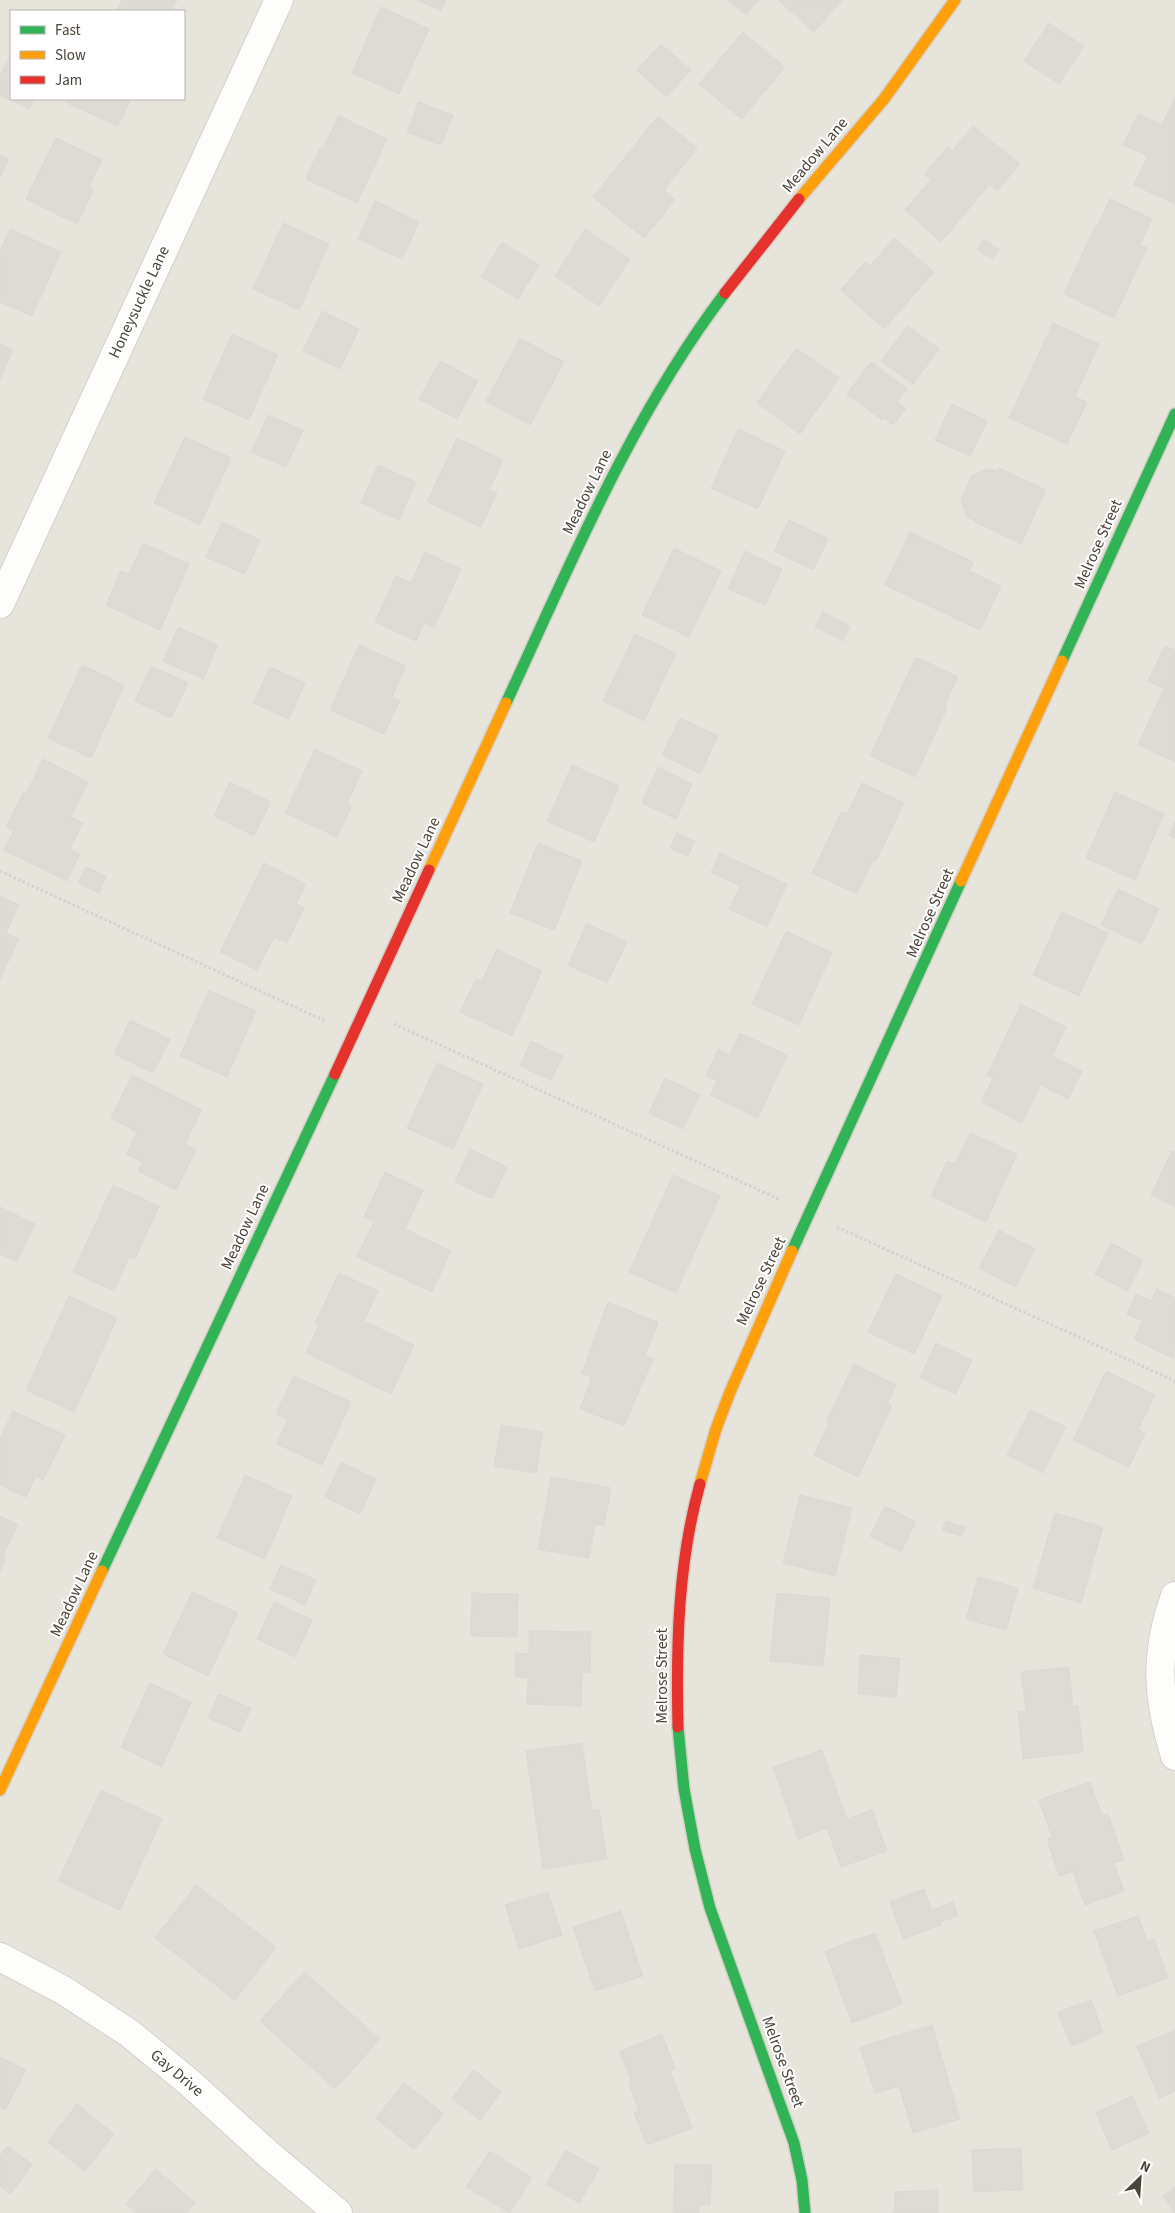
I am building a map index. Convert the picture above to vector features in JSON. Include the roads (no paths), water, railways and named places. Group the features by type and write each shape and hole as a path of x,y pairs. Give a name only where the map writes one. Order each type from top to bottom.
{"street":[{"name":"Honeysuckle Lane","path":"0,604 279,0"},
{"name":"Meadow Lane","path":"0,1790 357,1027 589,523 628,445 701,324 787,213 884,99 955,0"},
{"name":"Melrose Street","path":"805,2213 802,2180 794,2143 783,2107 710,1909 690,1830 678,1750 675,1668 680,1588 694,1508 716,1429 755,1331 1175,414"},
{"path":"1175,1596 1163,1636 1159,1666 1165,1722 1175,1756"},
{"name":"Gay Drive","path":"0,1957 63,1990 129,2033 190,2083 268,2154 338,2213"}]}
